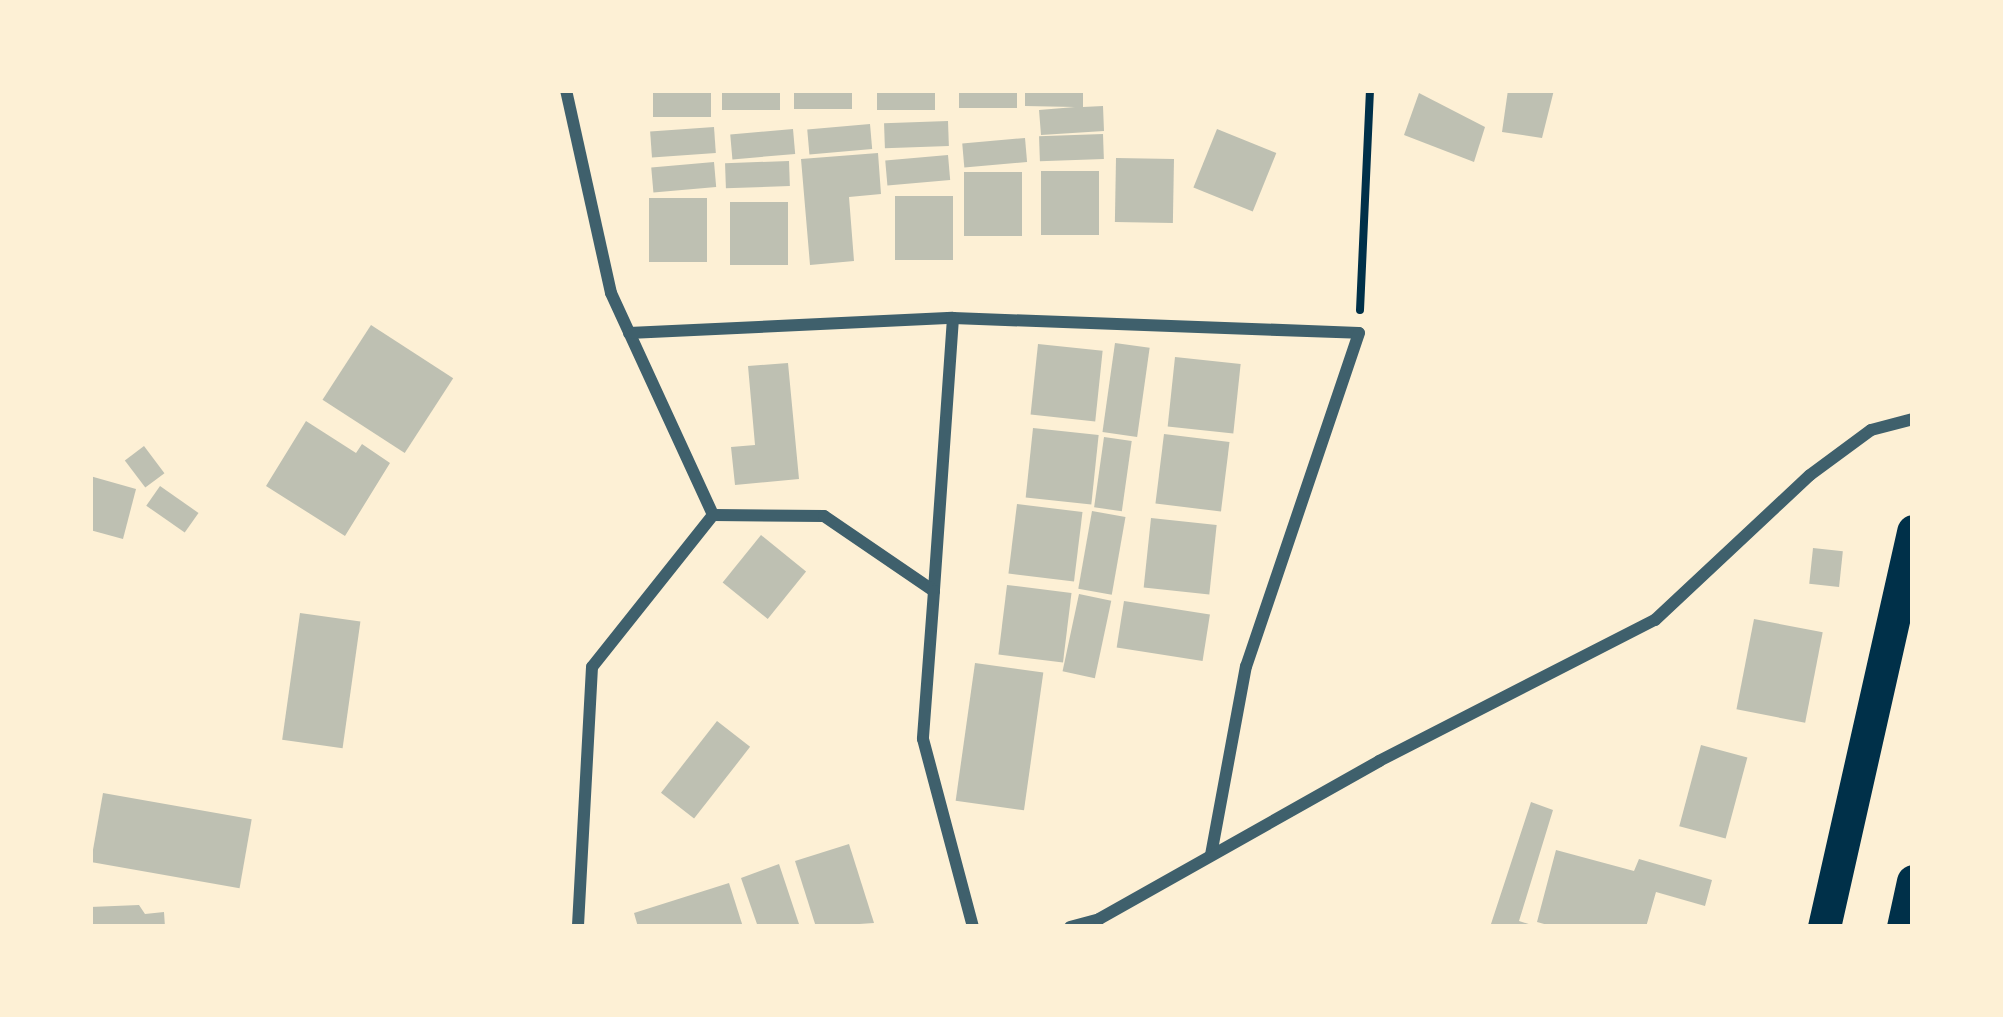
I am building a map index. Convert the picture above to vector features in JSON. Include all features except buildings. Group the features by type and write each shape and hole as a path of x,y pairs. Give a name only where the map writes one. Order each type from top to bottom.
{"highway":[{"path":"1824,927 1913,531"},
{"path":"1903,927 1913,881"}],"street":[{"path":"566,90 610,293 713,515"},
{"path":"629,333 953,318 1359,333 1246,666 1211,855"},
{"path":"953,318 923,739 974,927"},
{"path":"1070,927 1100,923 1378,761 1655,620 1810,475 1871,430 1913,419"},
{"path":"713,515 824,516 934,591"},
{"path":"578,927 592,667 713,515"}],"path":[{"path":"1359,333 1370,90"}]}
